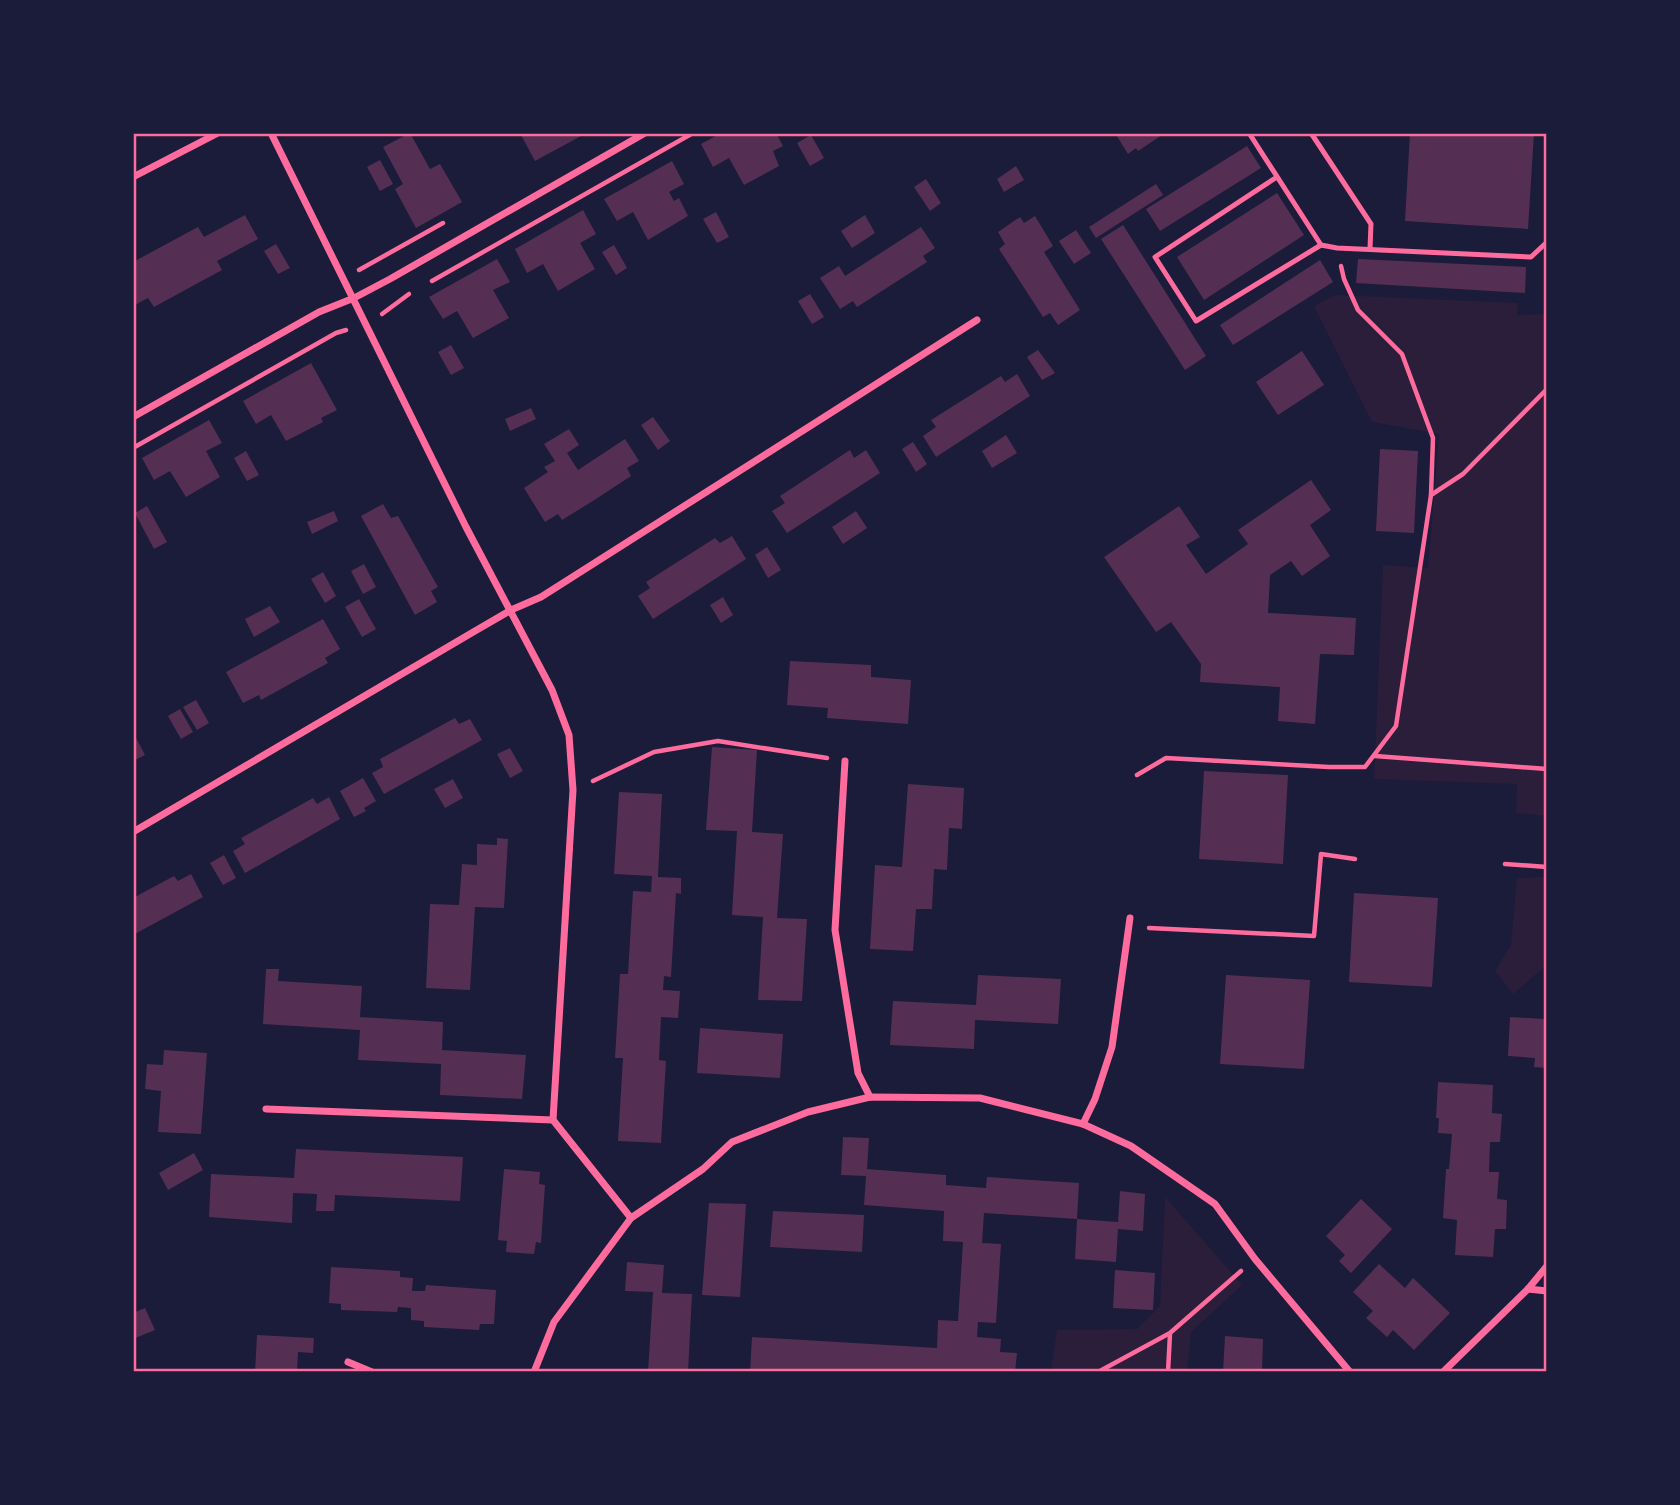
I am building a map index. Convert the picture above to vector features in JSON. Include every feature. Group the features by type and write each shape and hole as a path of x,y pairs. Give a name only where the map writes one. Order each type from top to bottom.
{"street":[{"path":"133,177 218,133"},
{"path":"271,133 466,527 512,610 552,691 569,735 573,790 553,1120 631,1218"},
{"path":"133,417 319,312 390,279 645,133"},
{"path":"133,832 512,610 541,597 977,320"},
{"path":"845,761 835,930 858,1073 870,1097"},
{"path":"1083,1124 1095,1099 1112,1047 1130,918"},
{"path":"534,1372 554,1322 631,1218 703,1169 732,1142 808,1112 870,1097 980,1098 1083,1124 1131,1146 1215,1204 1255,1259 1350,1372"},
{"path":"266,1109 553,1120"},
{"path":"1443,1372 1528,1289 1547,1266"},
{"path":"1528,1289 1547,1291"},
{"path":"348,1362 372,1372"}],"lane":[{"path":"1249,133 1321,245"},
{"path":"1311,133 1371,224 1370,248"},
{"path":"1277,177 1155,257 1196,321 1321,245 1531,257 1547,242"}],"path":[{"path":"344,280 365,265 448,220"},
{"path":"1137,775 1166,758 1365,767 1396,726 1431,495 1433,438 1402,354 1358,310 1344,279 1337,248"},
{"path":"1431,495 1464,474 1547,389"},
{"path":"573,790 654,752 718,741 845,761"},
{"path":"1374,756 1547,769"},
{"path":"1129,927 1314,936 1321,854 1355,859"},
{"path":"1505,864 1547,867"},
{"path":"1098,1372 1170,1334 1255,1259"},
{"path":"1168,1372 1170,1334"}],"shaded area":[{"path":"1335,295 1518,303 1517,315 1547,314 1547,965 1513,994 1495,971 1511,945 1517,878 1544,877 1546,816 1516,813 1517,784 1374,779 1383,565 1428,568 1439,434 1372,422 1314,306"},
{"path":"1165,1197 1242,1285 1191,1332 1187,1372 1051,1370 1057,1330 1137,1329 1160,1306"}],"building":[{"path":"410,133 430,169 440,164 462,202 416,228 395,189 403,184 383,147"},
{"path":"520,133 579,133 581,136 535,161"},
{"path":"721,133 776,133 783,146 773,151 779,166 744,185 729,158 713,167 701,144"},
{"path":"1115,133 1165,133 1138,151 1136,148 1128,154"},
{"path":"1410,133 1534,133 1528,229 1405,221"},
{"path":"811,135 824,158 810,166 797,143"},
{"path":"1247,146 1261,168 1160,231 1146,209"},
{"path":"380,160 393,184 380,191 367,167"},
{"path":"672,161 684,184 669,192 674,201 679,198 688,216 648,240 633,212 617,221 604,199"},
{"path":"1016,166 1024,180 1004,192 997,179"},
{"path":"926,179 941,203 930,211 914,187"},
{"path":"1156,184 1163,195 1096,238 1089,227"},
{"path":"1277,193 1304,235 1204,300 1177,257"},
{"path":"583,210 596,234 580,243 595,269 558,291 543,264 527,273 515,249"},
{"path":"716,212 729,237 717,243 703,219"},
{"path":"245,215 258,239 217,261 222,270 154,307 148,298 133,306 133,276 136,274 133,262 198,227 204,237"},
{"path":"865,215 875,233 852,248 841,231"},
{"path":"1035,216 1053,246 1044,252 1080,310 1058,325 1050,313 1043,317 999,249 1005,244 998,232 1020,217 1024,223"},
{"path":"1123,225 1206,356 1185,370 1101,239"},
{"path":"921,227 935,248 923,256 927,262 857,307 853,301 840,309 820,278 839,266 845,276"},
{"path":"1076,230 1091,253 1074,264 1059,241"},
{"path":"276,244 290,268 278,274 264,251"},
{"path":"614,245 627,268 616,275 602,252"},
{"path":"497,259 510,282 493,290 509,318 473,338 457,311 443,319 429,297"},
{"path":"1358,259 1526,267 1525,293 1356,283"},
{"path":"1320,260 1333,282 1233,345 1220,325"},
{"path":"810,294 824,317 812,324 798,301"},
{"path":"451,345 464,368 451,375 438,352"},
{"path":"1038,350 1055,373 1042,380 1027,357"},
{"path":"1302,351 1324,385 1278,415 1256,382"},
{"path":"311,363 337,410 321,418 323,422 286,441 271,415 256,424 243,401"},
{"path":"1017,374 1030,396 936,457 923,436 936,427 931,420 1001,376 1005,382"},
{"path":"531,408 536,419 510,431 505,419"},
{"path":"653,417 670,441 658,450 641,425"},
{"path":"209,420 222,443 206,451 220,477 186,497 170,471 154,480 142,458"},
{"path":"569,429 579,445 567,453 578,470 625,439 639,461 627,468 631,476 596,499 562,520 558,514 545,522 524,488 548,472 544,467 555,461 544,444"},
{"path":"1006,435 1017,453 992,468 982,451"},
{"path":"913,442 927,464 916,472 902,449"},
{"path":"1380,449 1418,451 1414,533 1376,531"},
{"path":"850,450 854,458 866,450 880,473 787,533 772,511 785,503 780,496"},
{"path":"246,451 259,475 247,481 234,458"},
{"path":"1311,480 1331,510 1310,525 1330,556 1302,576 1291,561 1270,575 1268,613 1356,618 1354,655 1320,654 1315,724 1278,721 1280,687 1200,682 1201,664 1171,622 1156,632 1104,557 1179,506 1200,537 1186,545 1206,574 1248,544 1238,530"},
{"path":"383,504 391,518 398,516 438,587 431,591 437,602 415,615 361,516"},
{"path":"147,506 167,542 154,549 135,513"},
{"path":"334,511 338,521 312,534 307,522"},
{"path":"856,511 867,528 843,544 832,527"},
{"path":"732,536 746,559 653,619 638,596 650,588 646,582 715,538 720,543"},
{"path":"767,547 781,570 768,578 755,555"},
{"path":"364,564 376,587 363,594 351,571"},
{"path":"323,572 336,596 325,603 311,579"},
{"path":"723,597 733,615 721,623 710,605"},
{"path":"359,599 376,629 362,637 345,607"},
{"path":"270,606 280,622 254,637 245,619"},
{"path":"323,619 340,649 325,658 328,663 261,700 259,695 243,703 226,672"},
{"path":"790,661 871,665 871,677 911,680 908,724 827,718 828,708 787,705"},
{"path":"196,700 209,723 197,730 183,707"},
{"path":"180,709 193,732 181,739 168,716"},
{"path":"455,718 459,724 470,719 482,740 384,794 372,773 383,767 380,759"},
{"path":"133,732 145,755 133,761"},
{"path":"712,747 757,750 752,832 783,834 777,918 807,919 802,1001 758,1000 763,917 732,915 737,831 706,830"},
{"path":"510,748 523,771 510,778 497,754"},
{"path":"1204,771 1288,775 1283,864 1199,859"},
{"path":"363,778 376,801 364,808 366,811 354,817 340,791"},
{"path":"453,779 463,798 445,808 434,789"},
{"path":"908,784 964,788 962,829 949,828 947,870 934,869 932,909 916,909 913,951 870,949 875,865 902,867"},
{"path":"619,792 662,794 658,877 681,878 681,894 676,893 671,977 664,976 663,990 680,991 678,1018 661,1017 659,1060 666,1061 661,1143 618,1141 623,1058 615,1058 620,974 628,974 633,891 651,892 652,876 614,874"},
{"path":"329,797 340,819 245,873 233,851 245,844 241,838 313,798 317,804"},
{"path":"497,838 508,839 504,908 475,907 470,990 426,988 430,904 459,905 462,864 477,865 477,844 497,845"},
{"path":"224,855 236,878 223,885 210,863"},
{"path":"191,874 203,897 133,935 133,898 174,876 178,881"},
{"path":"1354,893 1438,898 1432,987 1349,982"},
{"path":"266,969 279,969 278,981 362,986 360,1017 443,1022 442,1050 526,1055 522,1099 440,1095 441,1064 358,1060 360,1030 263,1024"},
{"path":"978,975 1061,979 1058,1024 975,1020 974,1049 890,1045 893,1001 976,1005"},
{"path":"1226,975 1310,980 1304,1069 1220,1064"},
{"path":"1545,1003 1547,1068 1534,1067 1535,1058 1508,1056 1510,1017 1544,1019"},
{"path":"700,1028 783,1034 780,1078 697,1073"},
{"path":"164,1050 207,1053 201,1134 158,1132 161,1091 145,1089 147,1064 163,1065"},
{"path":"1438,1082 1493,1085 1492,1113 1502,1114 1500,1142 1490,1142 1489,1172 1499,1172 1497,1199 1507,1200 1506,1229 1495,1229 1493,1257 1455,1255 1457,1220 1443,1218 1446,1169 1449,1169 1452,1134 1438,1133"},
{"path":"843,1137 869,1138 867,1169 946,1175 946,1185 986,1188 987,1177 1079,1183 1077,1219 984,1213 982,1243 1001,1244 996,1323 978,1322 977,1337 1001,1339 1000,1352 1017,1353 1015,1372 750,1372 752,1337 937,1348 938,1320 958,1321 963,1242 943,1241 944,1211 864,1205 866,1176 841,1175"},
{"path":"296,1149 463,1157 460,1201 335,1195 334,1211 316,1211 317,1194 293,1193 292,1223 209,1217 211,1174 294,1178"},
{"path":"194,1153 203,1170 168,1190 159,1173"},
{"path":"504,1169 540,1172 539,1184 545,1185 541,1243 536,1242 534,1254 506,1252 507,1241 498,1240"},
{"path":"1120,1191 1145,1194 1143,1231 1118,1229 1116,1262 1075,1259 1077,1219 1118,1222"},
{"path":"1361,1199 1392,1229 1351,1273 1339,1261 1345,1255 1326,1236"},
{"path":"709,1203 746,1204 740,1297 702,1295"},
{"path":"773,1211 864,1215 862,1252 770,1247"},
{"path":"627,1262 664,1265 662,1293 692,1294 688,1372 648,1372 653,1292 625,1291"},
{"path":"1379,1264 1405,1288 1413,1278 1450,1313 1414,1350 1393,1330 1387,1337 1366,1318 1373,1311 1353,1292"},
{"path":"331,1267 400,1271 400,1277 413,1278 412,1291 425,1291 426,1285 496,1290 494,1324 480,1324 479,1330 424,1327 424,1321 411,1320 411,1308 398,1307 397,1312 341,1310 341,1304 329,1303"},
{"path":"1115,1270 1155,1273 1153,1310 1113,1308"},
{"path":"145,1308 155,1330 133,1339 133,1313"},
{"path":"257,1335 314,1338 313,1353 298,1352 297,1372 255,1372"},
{"path":"1225,1336 1263,1339 1262,1372 1223,1372"}]}
